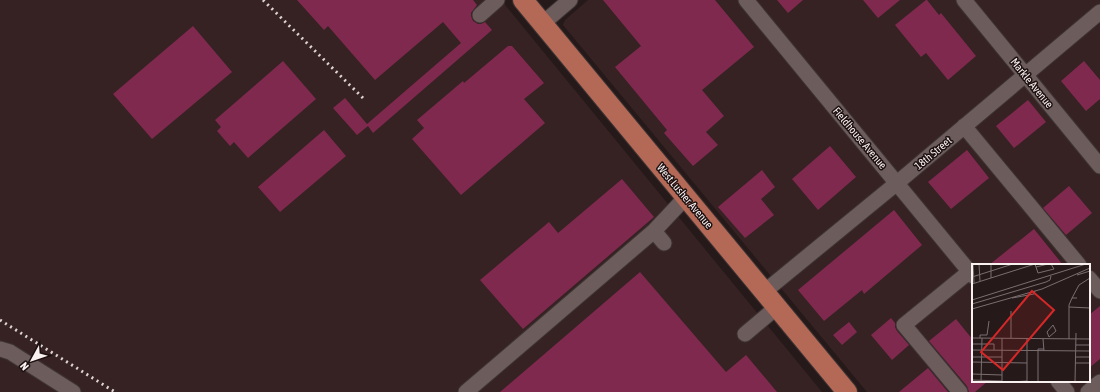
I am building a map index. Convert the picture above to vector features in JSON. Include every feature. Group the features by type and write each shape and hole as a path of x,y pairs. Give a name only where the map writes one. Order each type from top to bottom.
{"main road":[{"name":"West Lusher Avenue","path":"523,0 847,392"}],"street":[{"path":"480,15 497,0"},
{"path":"542,24 570,0"},
{"name":"Fieldhouse Avenue","path":"746,0 971,274"},
{"name":"Markle Avenue","path":"964,0 1100,166"},
{"name":"18th Street","path":"764,292 897,183 1100,12"},
{"path":"964,126 1078,264"},
{"path":"466,392 654,231 686,197"},
{"path":"654,231 664,243"},
{"path":"960,392 904,325 971,274"},
{"path":"1090,279 1100,291"},
{"path":"745,334 777,307"},
{"path":"0,349 10,352 74,392"},
{"path":"1059,382 1067,392"},
{"path":"1088,392 1100,382"}],"shaded area":[{"path":"0,0 501,0 822,392 0,392"},
{"path":"588,0 1100,0 1100,392 867,392 563,25 565,20"}],"building":[{"path":"297,0 473,0 477,5 471,13 473,21 478,24 485,22 492,30 373,133 368,126 357,135 333,108 345,98 367,124 461,43 443,22 375,80 328,26 324,30"},
{"path":"603,0 715,0 754,47 702,90 724,116 706,132 718,145 693,166 664,133 667,130 615,67 641,46"},
{"path":"777,0 803,0 788,13"},
{"path":"863,0 900,0 878,18"},
{"path":"926,0 939,15 941,13 976,56 948,80 926,53 921,57 895,25"},
{"path":"193,26 232,72 152,139 113,94"},
{"path":"508,46 512,46 544,83 524,99 545,123 461,195 412,139 424,128 417,120 463,81 464,83"},
{"path":"283,61 316,99 248,158 234,142 230,146 217,131 221,127 215,120"},
{"path":"1084,61 1100,80 1100,99 1086,111 1061,81"},
{"path":"1028,100 1046,122 1014,148 996,126"},
{"path":"324,130 346,156 280,212 258,187"},
{"path":"830,146 856,177 818,210 792,179"},
{"path":"967,150 989,178 951,209 928,182"},
{"path":"762,170 775,187 761,199 774,215 745,238 718,207"},
{"path":"622,179 654,217 523,329 480,280 549,222 558,233"},
{"path":"1069,186 1092,213 1066,235 1043,208"},
{"path":"894,210 922,245 864,294 862,290 824,321 798,290"},
{"path":"1034,229 1062,264 990,264"},
{"path":"640,272 726,372 746,355 777,392 500,392"},
{"path":"1100,306 1100,359 1090,367 1090,314"},
{"path":"891,318 895,323 897,331 909,345 892,360 871,335"},
{"path":"956,319 972,339 972,382 987,382 975,392 969,392 967,386 929,341"},
{"path":"849,322 857,332 842,345 833,335"},
{"path":"928,368 948,392 899,392"}],"railway":[{"path":"263,0 363,98"},
{"path":"0,320 115,392"}]}
